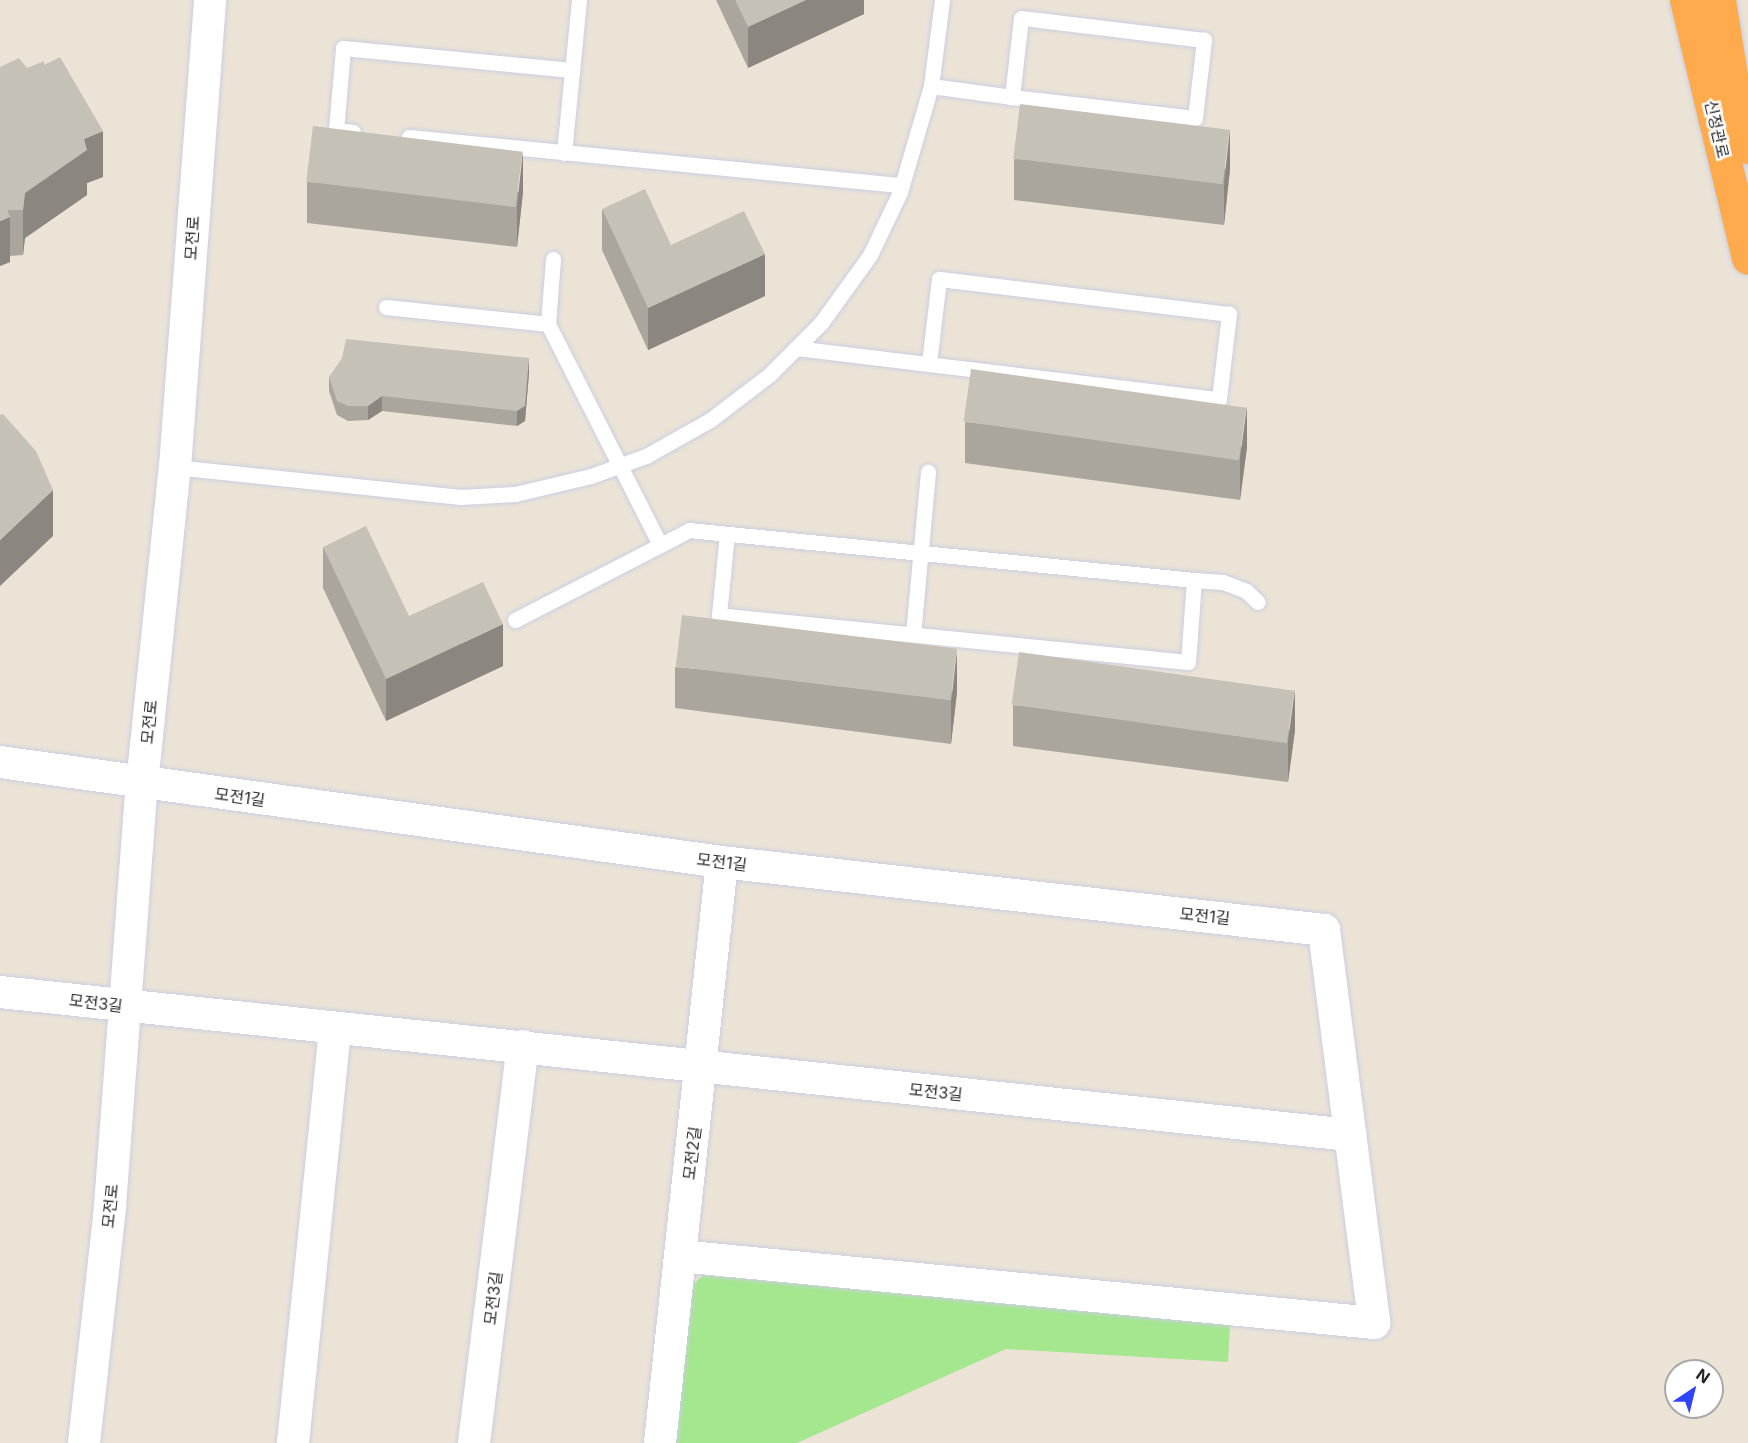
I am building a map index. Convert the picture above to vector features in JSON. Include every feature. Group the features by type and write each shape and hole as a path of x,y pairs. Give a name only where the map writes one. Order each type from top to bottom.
{"highway":[{"name":"신정관로","path":"1686,0 1748,258"},
{"name":"신정관로","path":"1719,0 1734,94 1748,147"}],"street":[{"name":"모전로","path":"84,1443 128,1007 142,784 175,467 210,0"},
{"name":"모전1길","path":"0,762 142,784 722,862 1324,930 1374,1323 680,1256"},
{"name":"모전2길","path":"660,1443 722,862"},
{"name":"모전3길","path":"0,992 1350,1135"},
{"path":"293,1443 335,1028"},
{"name":"모전3길","path":"474,1443 523,1046"}],"lane":[{"path":"564,153 579,0"},
{"path":"175,467 460,497 515,494 646,456 710,420 769,375 821,323 870,255 902,185 931,86 942,0"},
{"path":"931,86 1012,97 1195,118 1204,40 1021,18 1012,97"},
{"path":"370,134 336,130 343,48 572,70"},
{"path":"393,136 902,185"},
{"path":"553,259 548,324 660,545"},
{"path":"796,348 1219,399 1229,314 939,279 929,363"},
{"path":"386,307 548,324"},
{"path":"913,634 928,472"},
{"path":"515,620 689,530 1223,582 1246,591 1258,602"},
{"path":"726,534 719,615 1188,662 1194,580"}],"green space":[{"path":"703,1275 1230,1325 1228,1362 1006,1349 797,1443 675,1443 690,1288"}],"building":[{"path":"735,0 806,0 748,27"},
{"path":"60,57 103,131 84,139 87,150 25,193 23,210 7,210 10,217 0,221 0,67 19,58 27,68 44,61 44,65"},
{"path":"1020,104 1229,130 1223,184 1013,159"},
{"path":"313,126 522,152 516,207 306,182"},
{"path":"645,189 671,245 744,211 765,254 648,308 602,209"},
{"path":"346,339 529,358 525,406 517,411 382,396 368,406 348,406 337,401 329,377 342,358"},
{"path":"971,369 1246,408 1239,460 964,421"},
{"path":"3,414 36,451 53,490 0,540 0,415"},
{"path":"366,526 409,616 483,582 503,624 386,679 323,547"},
{"path":"682,615 957,649 951,700 676,667"},
{"path":"1019,652 1294,691 1287,743 1012,704"}]}
